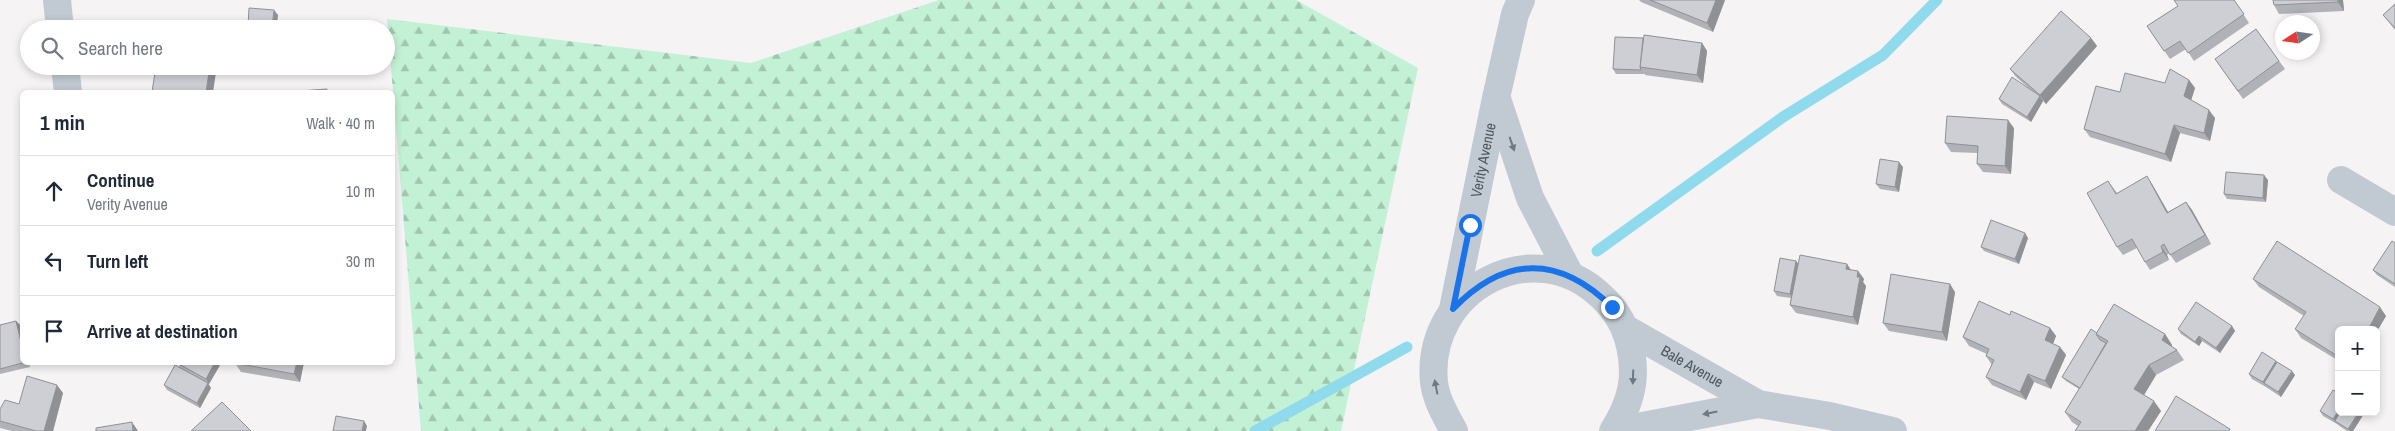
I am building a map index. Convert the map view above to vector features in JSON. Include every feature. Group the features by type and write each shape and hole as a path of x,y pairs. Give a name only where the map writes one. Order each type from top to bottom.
{"street":[{"path":"57,0 59,20"},
{"name":"Verity Avenue","path":"1453,309 1496,98 1521,0"},
{"path":"66,75 68,90"},
{"name":"Verity Avenue","path":"1496,98 1530,198 1570,275"},
{"path":"2341,180 2395,212"},
{"path":"1454,431 1441,409 1434,384 1434,358 1440,332 1453,309 1471,290 1494,277 1519,269 1545,269 1570,275 1593,288 1612,307 1626,329 1633,357 1633,385 1625,412 1614,431"},
{"name":"Bale Avenue","path":"1626,329 1758,404"},
{"name":"Bale Avenue","path":"1614,431 1758,404 1830,416 1893,431"}],"green space":[{"path":"939,0 1296,0 1418,68 1341,431 421,431 395,116 395,90 393,90 392,75 395,75 395,20 387,19 751,63"}],"building":[{"path":"1650,0 1716,0 1707,23"},
{"path":"2174,0 2234,0 2244,14 2188,53 2180,41 2164,51 2147,26 2178,6"},
{"path":"2273,0 2338,0 2338,2 2274,5"},
{"path":"2395,4 2395,28 2383,15"},
{"path":"249,8 274,10 273,20 248,20"},
{"path":"2061,11 2091,38 2040,95 2010,69"},
{"path":"2256,29 2275,55 2275,60 2279,61 2238,91 2215,59"},
{"path":"1644,35 1702,43 1697,75 1640,67"},
{"path":"1615,37 1643,38 1641,70 1613,69"},
{"path":"2170,69 2189,80 2184,96 2209,110 2204,133 2174,125 2165,154 2084,129 2096,86 2120,92 2125,73 2165,83"},
{"path":"155,75 209,75 206,90 152,90"},
{"path":"2012,77 2040,96 2027,117 1999,99"},
{"path":"1947,116 2008,120 2005,166 1977,164 1978,146 1945,143"},
{"path":"1880,159 1899,162 1895,187 1876,184"},
{"path":"2226,172 2264,175 2263,198 2224,194"},
{"path":"2147,176 2167,213 2186,202 2205,235 2170,255 2164,244 2161,246 2163,252 2145,262 2132,239 2117,247 2087,193 2108,181 2116,194"},
{"path":"1991,220 2025,233 2015,259 1981,247"},
{"path":"2277,241 2380,307 2370,326 2335,326 2335,354 2295,329 2306,312 2253,279"},
{"path":"2392,241 2395,243 2395,284 2373,270"},
{"path":"1800,255 1847,264 1846,269 1858,271 1857,277 1860,277 1853,317 1790,305"},
{"path":"1780,258 1796,261 1790,294 1774,291"},
{"path":"1891,274 1950,284 1942,332 1883,323"},
{"path":"1979,301 2010,315 2011,311 2050,328 2045,340 2060,347 2045,381 2028,374 2020,392 1986,377 1994,360 1986,356 1989,349 1963,337"},
{"path":"2196,302 2232,326 2216,348 2199,336 2195,342 2178,329"},
{"path":"2114,304 2165,334 2162,340 2177,350 2149,365 2134,389 2154,401 2135,431 2075,431 2081,422 2065,412 2108,341 2096,334"},
{"path":"16,321 20,338 20,364 0,369 0,325"},
{"path":"2091,329 2097,333 2100,340 2106,343 2080,388 2062,377"},
{"path":"2262,352 2276,361 2263,382 2249,374"},
{"path":"2277,362 2292,371 2278,392 2264,383"},
{"path":"175,365 208,383 197,403 164,385"},
{"path":"181,365 213,365 206,379"},
{"path":"246,365 296,365 294,374"},
{"path":"27,376 57,385 44,431 36,431 0,421 0,409 5,400 19,404"},
{"path":"2333,390 2335,391 2335,416 2333,419 2320,411"},
{"path":"2176,396 2230,429 2229,431 2155,431"},
{"path":"222,402 251,431 191,431"},
{"path":"336,416 364,421 362,431 333,431"},
{"path":"2338,416 2356,416 2348,429 2335,421"},
{"path":"132,422 133,431 96,431 96,428"}],"waterway":[{"path":"1597,251 1783,117 1883,55 1937,0"},
{"path":"1255,431 1407,347"}],"route":[{"path":"1470,225 1453,309 1471,290 1494,277 1519,269 1545,269 1570,275 1593,288 1612,307"}]}
